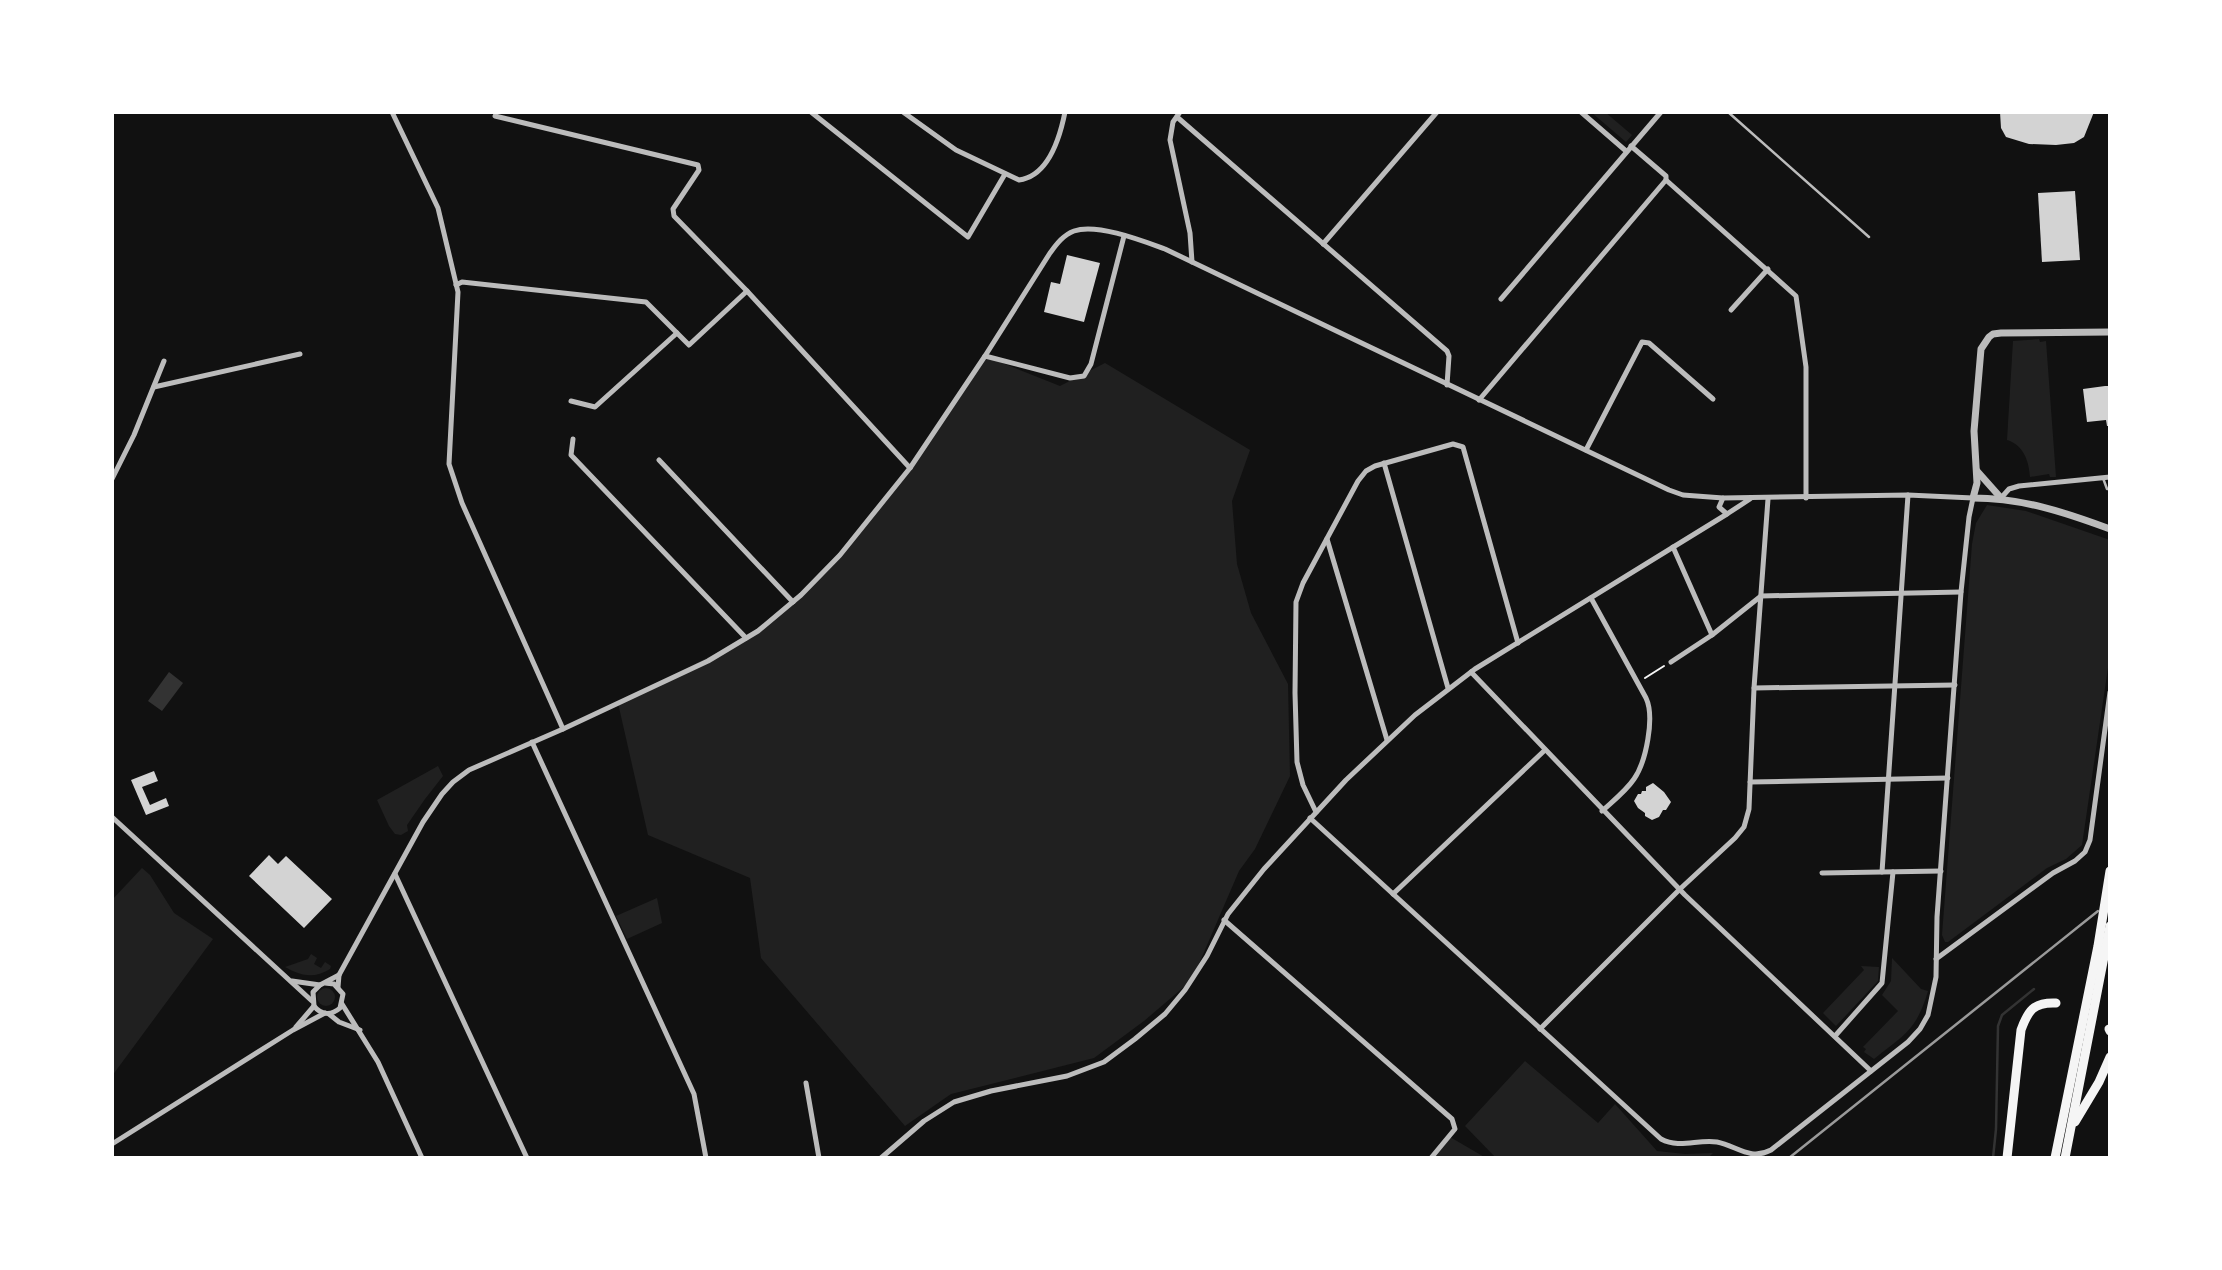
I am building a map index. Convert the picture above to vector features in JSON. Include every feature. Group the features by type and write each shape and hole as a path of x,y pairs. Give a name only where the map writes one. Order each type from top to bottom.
{"main road":[{"path":"2055,1158 2098,946 2110,871"},
{"path":"2065,1158 2110,926"},
{"path":"2007,1158 2021,1030 2027,1013 2043,1002 2056,1003"},
{"path":"2071,1129 2099,1083 2110,1057"}],"street":[{"path":"392,112 438,210 458,292 448,462 462,503 564,729"},
{"path":"811,112 968,237 1005,174"},
{"path":"903,112 956,150 1019,180 1028,179 1054,150 1065,112"},
{"path":"1323,244 1437,112"},
{"path":"1581,112 1666,176 1666,180 1792,290 1799,304 1806,367 1806,498"},
{"path":"1501,299 1661,112"},
{"path":"1192,262 1190,233 1171,147 1171,129 1178,115 1448,352 1447,385"},
{"path":"495,116 698,165 699,170 674,206 673,214 910,468"},
{"path":"1479,400 1666,180"},
{"path":"112,1144 293,1030 337,1011 342,1004 343,995 338,987 339,975 423,822 453,782 469,770 564,729 708,661 746,638 793,602 840,555 910,468 1059,241 1082,230 1124,236 1165,249 1675,492 1750,499 1908,495 2001,498 2047,506 2110,529"},
{"path":"985,356 1070,378 1084,376 1091,364 1124,236"},
{"path":"1731,310 1768,270"},
{"path":"456,285 462,282 646,302 688,344 747,291"},
{"path":"1310,818 1661,1139 1678,1144 1717,1142 1751,1155 1773,1149 1908,1042 1924,1022 1931,1002 1961,592 1969,517 1977,483 1974,431 1982,349 1989,337 2001,333 2110,332"},
{"path":"571,401 595,407 677,333"},
{"path":"1586,450 1636,349 1642,342 1649,343 1713,399"},
{"path":"154,387 300,354"},
{"path":"112,479 164,361"},
{"path":"573,439 571,455 746,638"},
{"path":"1316,812 1303,785 1297,762 1295,612 1301,586 1362,475 1372,467 1452,444 1465,450 1518,643"},
{"path":"659,460 793,602"},
{"path":"1384,463 1448,688"},
{"path":"1976,470 2001,498"},
{"path":"2001,498 2010,489 2019,486 2110,477"},
{"path":"1882,872 1908,495"},
{"path":"1706,497 1727,514"},
{"path":"1718,507 1723,498"},
{"path":"881,1158 924,1121 954,1101 1067,1076 1104,1062 1135,1039 1164,1014 1185,990 1207,956 1224,920 1264,869 1387,740 1471,672 1750,499"},
{"path":"1541,1028 1679,889 1742,830 1748,812 1751,782 1754,688 1768,499"},
{"path":"1326,539 1387,740"},
{"path":"1673,547 1712,635"},
{"path":"1671,662 1712,635 1761,596 1961,592"},
{"path":"1591,598 1638,682 1651,713 1642,762 1631,782 1602,811"},
{"path":"1471,672 1679,889 1871,1071"},
{"path":"1754,688 1955,685"},
{"path":"1936,958 2085,852 2090,839 2110,692"},
{"path":"532,742 691,1087 698,1108 706,1158"},
{"path":"1393,894 1545,750"},
{"path":"1751,782 1948,778"},
{"path":"112,817 313,1003 327,1014 360,1030"},
{"path":"1822,873 1941,871"},
{"path":"1835,1036 1880,986 1886,957 1893,872"},
{"path":"395,874 527,1158"},
{"path":"1224,920 1452,1119 1455,1129 1431,1158"},
{"path":"293,1030 313,1003 313,992 339,975"},
{"path":"290,980 338,987"},
{"path":"342,1004 378,1062 422,1158"},
{"path":"806,1083 819,1158"}],"lane":[{"path":"1728,112 1869,237"},
{"path":"2102,478 2107,489 2110,489"}],"path":[{"path":"1638,682 1671,662"}],"shaded area":[{"path":"1591,112 1605,112 1632,135 1626,142"},
{"path":"2039,339 2040,342 2046,341 2056,477 2050,477 2049,474 2030,477 2021,450 2007,440 2013,341"},
{"path":"985,356 1060,386 1105,363 1250,450 1232,501 1237,564 1251,613 1288,684 1290,776 1255,849 1239,871 1192,980 1144,1021 1094,1058 951,1094 905,1126 761,958 750,878 648,835 618,703 746,638 801,595 881,506"},
{"path":"1987,505 2026,511 2110,540 2110,654 2082,845 2066,859 2047,868 1945,942 1942,935 1972,544 1976,523"},
{"path":"169,672 183,683 162,711 148,701"},
{"path":"438,766 443,776 407,825 408,831 401,835 395,834 377,800"},
{"path":"142,868 150,875 174,913 213,939 112,1076 112,900"},
{"path":"657,898 662,923 627,939 616,916"},
{"path":"311,954 317,958 314,964 321,968 325,962 331,966 330,969 307,975 285,967 308,959"},
{"path":"1892,958 1921,989 1928,991 1914,1024 1874,1059 1864,1052 1866,1049 1863,1047 1898,1011 1882,995 1891,981"},
{"path":"1861,966 1879,967 1878,981 1836,1026 1823,1013 1864,970"},
{"path":"326,988 332,991 335,997 332,1003 326,1006 320,1003 317,997 320,991"},
{"path":"1525,1061 1598,1123 1615,1104 1657,1151 1713,1153 1708,1158 1496,1158 1465,1126"},
{"path":"1450,1137 1486,1158 1431,1158"}],"building":[{"path":"2000,112 2094,112 2084,137 2074,143 2056,145 2029,144 2006,137 2001,128"},
{"path":"2075,191 2080,260 2042,262 2038,193"},
{"path":"1067,255 1100,263 1084,322 1044,312 1051,282 1060,284"},
{"path":"2110,386 2110,426 2107,426 2106,420 2087,422 2083,389"},
{"path":"154,771 158,781 142,787 150,805 166,798 169,806 146,815 131,780"},
{"path":"1653,783 1671,802 1659,817 1652,820 1645,816 1634,801 1638,794 1646,791 1646,787"},
{"path":"269,855 278,864 286,856 332,899 304,928 249,876"}],"waterway":[{"path":"1993,1158 1998,1026 2002,1015 2034,989"}],"railway":[{"path":"1789,1158 2098,911"}]}
